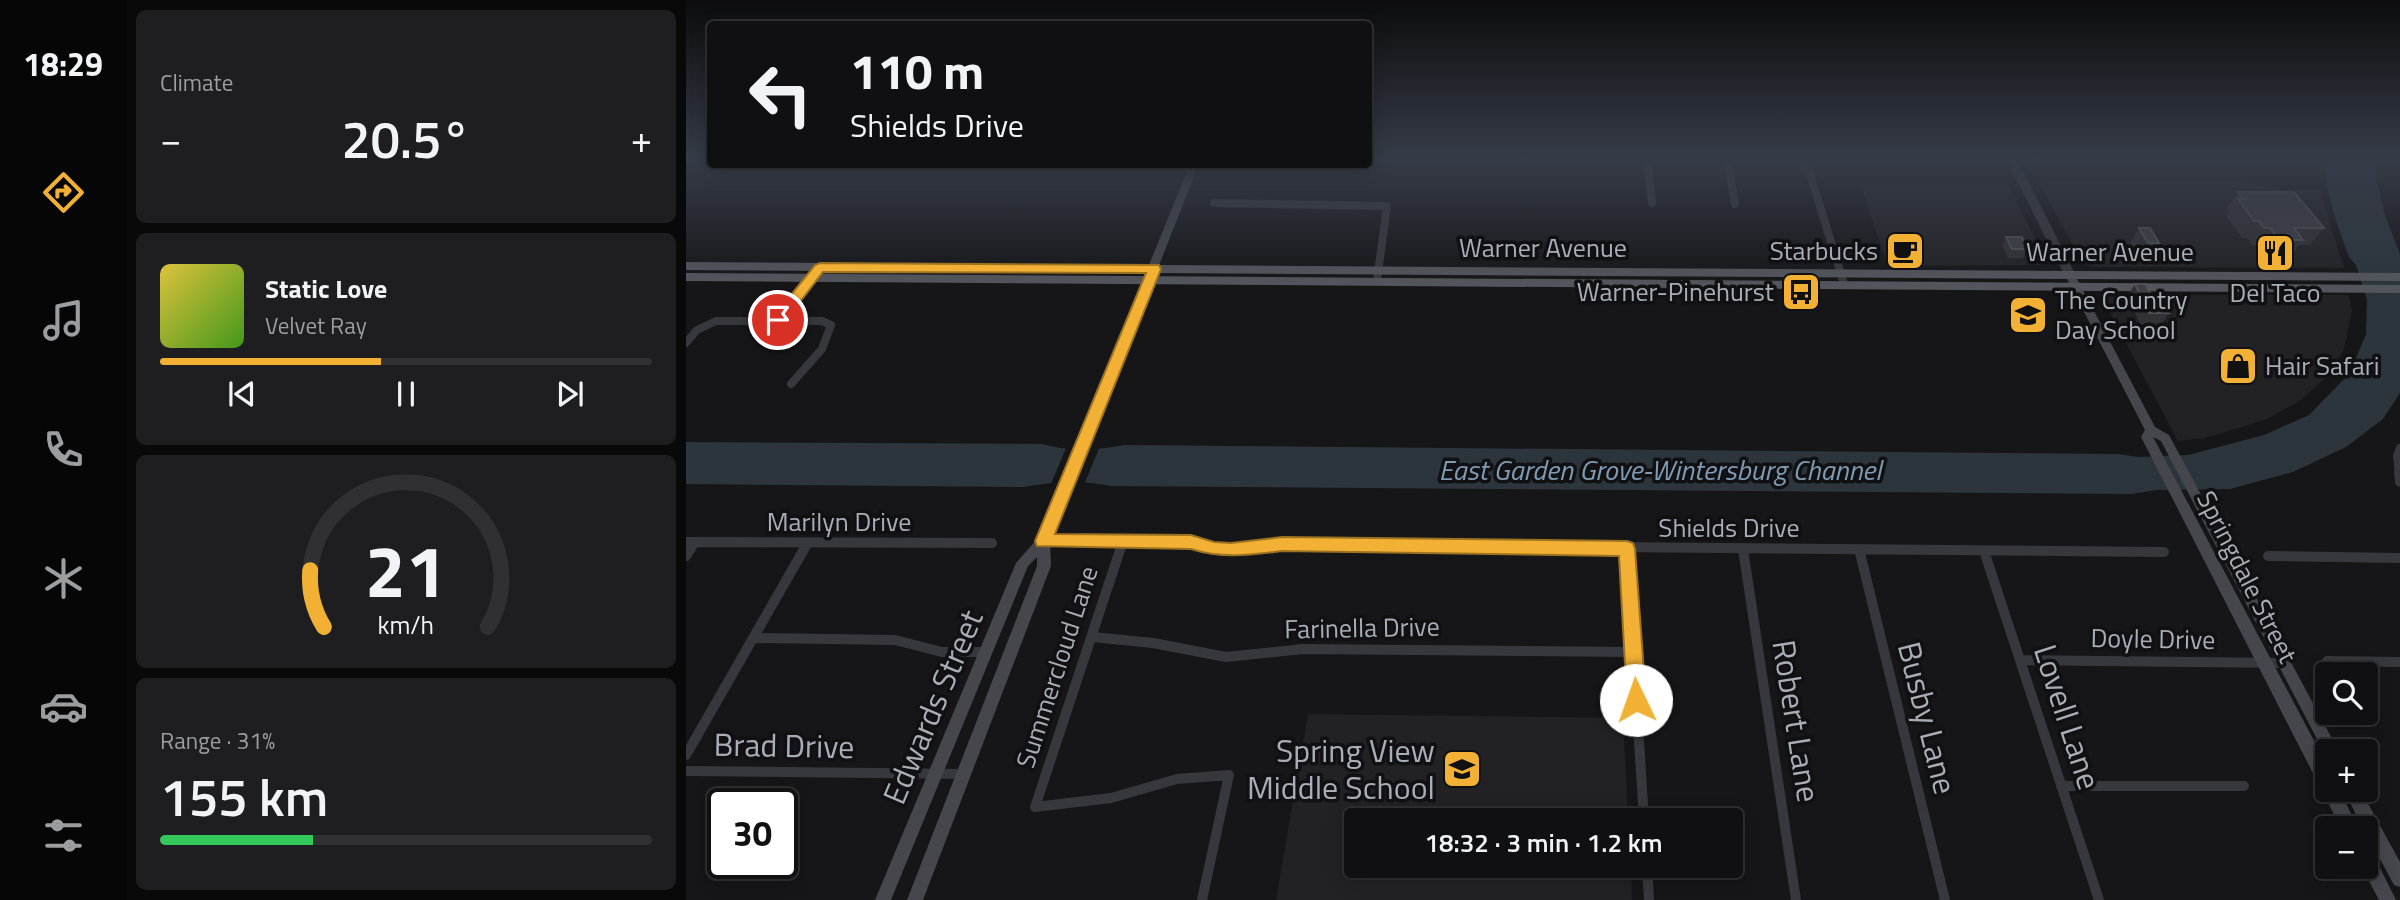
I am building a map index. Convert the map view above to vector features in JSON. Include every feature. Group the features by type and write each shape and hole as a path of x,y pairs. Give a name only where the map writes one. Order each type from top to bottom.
{"main road":[{"name":"Edwards Street","path":"884,900 1023,564 1044,541 1181,200"},
{"name":"Warner Avenue","path":"686,266 820,268 935,274 1842,278 1969,274 2073,280"},
{"name":"Warner Avenue","path":"686,277 874,279 979,273 1003,269 1152,274"},
{"path":"1912,284 1928,280 1969,280 1969,274"},
{"name":"Warner Avenue","path":"2271,282 2327,288 2400,277"},
{"name":"Warner Avenue","path":"1842,278 1912,284 2073,280 2360,283 2400,289"},
{"name":"Springdale Street","path":"2073,280 2151,430 2165,438 2325,739"},
{"name":"Springdale Street","path":"2151,430 2147,437 2315,759"},
{"name":"Edwards Street","path":"915,900 1044,566 1044,541"},
{"path":"2358,802 2400,879"},
{"path":"2377,879 2388,900"}],"street":[{"path":"1734,200 1735,204"},
{"path":"1818,200 1842,278"},
{"name":"Springdale Street","path":"2032,200 2073,280"},
{"path":"1214,204 1387,205 1378,275"},
{"path":"778,320 820,268"},
{"path":"686,343 706,324 725,320 822,321 831,325 831,333 804,371 791,384"},
{"path":"2400,448 2397,456 2400,482"},
{"name":"Shields Drive","path":"1044,541 1191,542 1214,549 1231,550 1282,544 2164,552"},
{"name":"Summercloud Lane","path":"1123,541 1035,807 1111,798 1177,779 1229,775 1202,900"},
{"path":"686,556 690,542"},
{"name":"Marilyn Drive","path":"690,542 992,543"},
{"path":"686,755 807,544"},
{"path":"1627,549 1643,808"},
{"name":"Robert Lane","path":"1743,549 1796,900"},
{"name":"Busby Lane","path":"1859,549 1945,900"},
{"name":"Lovell Lane","path":"1984,551 2099,900"},
{"path":"2268,556 2400,558"},
{"name":"Farinella Drive","path":"1093,637 1153,643 1226,657 1303,649 1633,652"},
{"path":"755,638 895,640 942,652 985,652"},
{"name":"Doyle Drive","path":"2021,660 2284,663"},
{"path":"2327,661 2400,662"},
{"name":"Brad Drive","path":"686,771 965,774"},
{"path":"2060,786 2244,786"},
{"path":"1648,878 1649,900"}],"shaded area":[{"path":"1865,200 2016,200 2046,261 2045,265 1888,266"},
{"path":"2049,200 2323,200 2344,268 2092,267 2082,262"},
{"path":"2109,295 2349,295 2352,311 2344,349 2332,372 2301,400 2269,418 2242,427 2204,438 2178,441 2103,300"},
{"name":"Spring View Middle School","path":"1308,714 1623,718 1627,808 1344,808 1344,878 1631,878 1632,900 1276,900"}],"water":[{"name":"East Garden Grove-Wintersburg Channel","path":"2330,200 2381,200 2400,254 2400,393 2383,419 2346,447 2293,472 2230,489 2157,490 2131,494 1110,486 1078,482 1023,487 686,484 686,442 1042,444 1084,449 1125,445 2118,454 2138,457 2188,455 2264,435 2309,415 2350,373 2366,334 2367,300 2356,265 2349,257"}],"pier":[{"path":"1067,446 1100,446 1084,485 1050,486"}],"building":[{"path":"2239,200 2301,200 2324,228 2294,228 2303,240 2279,240 2270,228 2264,228 2259,221 2254,221"},
{"path":"2139,228 2150,228 2159,243 2148,243"},
{"path":"2006,237 2022,237 2028,249 2012,249"},
{"path":"2135,284 2145,284 2152,296 2159,299 2169,313 2149,313"}],"place":[{"name":"Starbucks","path":"1905,251"},
{"name":"Del Taco","path":"2275,253"},
{"name":"Warner-Pinehurst","path":"1801,292"},
{"name":"The Country Day School","path":"2028,315"},
{"name":"Hair Safari","path":"2238,366"},
{"name":"Spring View Middle School","path":"1462,769"}],"route":[{"path":"778,320 820,268 1154,269 1044,541 1191,542 1214,549 1231,550 1282,544 1627,549 1636,700"}]}
